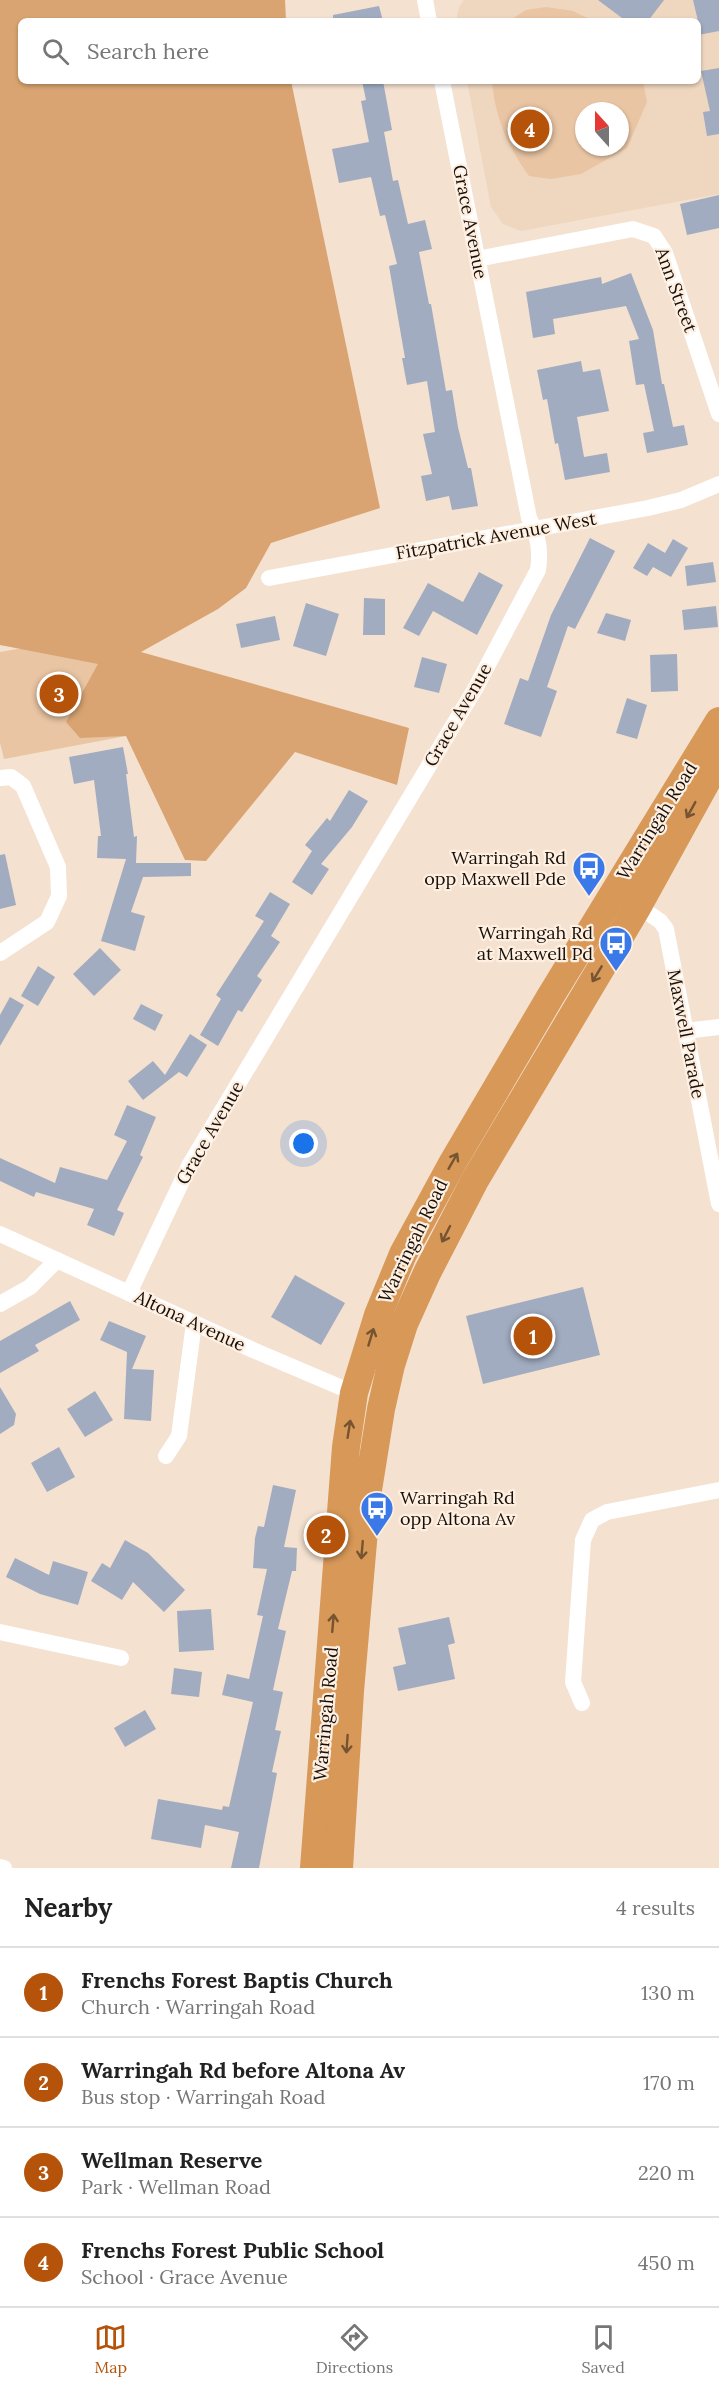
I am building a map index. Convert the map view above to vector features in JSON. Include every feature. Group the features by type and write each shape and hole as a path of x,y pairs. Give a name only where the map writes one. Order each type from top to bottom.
{"highway":[{"name":"Warringah Road","path":"314,1868 346,1447 354,1394 378,1315 403,1254 453,1161 613,892 719,721"},
{"name":"Warringah Road","path":"339,1868 350,1691 367,1496 390,1365 404,1324 455,1216 638,906 719,759"},
{"name":"Maxwell Parade","path":"613,892 638,906"},
{"name":"Altona Avenue","path":"354,1394 381,1408"}],"street":[{"path":"425,0 428,18"},
{"name":"Grace Avenue","path":"129,1293 190,1164 475,689 538,570 541,551 535,528 529,518 443,84"},
{"name":"Ann Street","path":"477,259 633,229 654,236 666,253 719,414"},
{"name":"Fitzpatrick Avenue West","path":"269,578 681,500 719,484"},
{"path":"0,778 12,777 23,786 58,867 59,896 47,922 0,953"},
{"name":"Maxwell Parade","path":"638,906 660,921 666,929 719,1204"},
{"path":"685,1031 719,1028"},
{"name":"Altona Avenue","path":"0,1234 354,1394"},
{"path":"0,1304 30,1287 57,1260"},
{"path":"166,1456 179,1436 194,1323"},
{"path":"582,1703 573,1682 583,1540 592,1521 607,1512 719,1490"},
{"path":"0,1632 122,1658"}],"shaded area":[{"path":"0,0 285,0 286,18 18,18 18,84 292,84 380,508 271,543 246,588 218,609 141,652 409,728 397,785 295,752 206,861 185,860 126,736 80,738 66,722 98,664 0,645"},
{"path":"464,0 719,0 719,194 521,231 503,224 491,207 468,84 701,84 701,18 457,18 459,7"},
{"path":"546,7 573,11 587,18 514,18 526,10"},
{"path":"492,84 644,84 647,102 629,143 629,102 575,102 575,156 613,156 581,174 551,179 529,176 509,143 499,120"},
{"path":"106,634 126,736 4,759 0,743 0,652"}],"building":[{"path":"598,0 664,0 650,18 622,18"},
{"path":"693,0 719,0 719,31 701,34 701,18 697,18"},
{"path":"379,6 382,18 333,18 333,15"},
{"path":"719,68 719,134 707,136 703,112 710,111 701,71"},
{"path":"363,84 384,84 392,130 384,132 393,181 398,180 408,224 425,220 432,249 419,252 429,304 431,304 446,391 452,390 458,427 468,468 471,468 478,506 452,510 449,496 426,501 421,476 432,474 423,434 435,432 427,381 407,385 402,358 405,358 389,266 397,264 385,215 380,216 371,177 339,183 332,149 369,142 361,101 366,100"},
{"path":"719,195 719,228 687,235 680,204"},
{"path":"631,273 653,330 662,384 664,384 673,427 684,425 688,445 647,453 643,433 654,431 644,384 636,385 629,341 639,339 626,306 553,319 555,334 533,338 526,292 601,277 602,284"},
{"path":"581,361 583,372 600,369 609,411 577,417 584,457 607,453 610,472 565,480 558,443 555,444 547,399 543,400 537,370"},
{"path":"590,538 615,551 575,629 568,626 547,687 557,691 541,737 504,724 520,678 528,681 551,615"},
{"path":"673,539 688,548 671,577 653,567 647,576 633,568 648,543 665,553"},
{"path":"713,562 716,582 687,586 685,566"},
{"path":"479,572 503,585 477,635 433,611 419,636 403,628 428,583 463,602"},
{"path":"364,598 385,599 385,635 363,635"},
{"path":"306,603 339,614 326,656 293,646"},
{"path":"716,606 718,627 684,630 682,610"},
{"path":"606,613 631,620 625,641 597,633"},
{"path":"275,616 280,640 241,648 236,624"},
{"path":"677,654 678,691 651,692 650,655"},
{"path":"422,657 447,664 439,693 414,687"},
{"path":"627,698 647,705 637,739 616,733"},
{"path":"123,747 134,837 137,836 136,863 191,863 191,876 143,877 131,912 145,916 135,951 101,941 126,859 97,858 98,836 101,836 94,780 74,784 69,757"},
{"path":"349,790 368,801 352,827 321,864 329,869 312,895 292,882 312,851 305,845 327,818 330,821"},
{"path":"5,854 16,905 0,909 0,855"},
{"path":"270,892 290,904 271,936 280,942 257,976 262,980 242,1012 238,1010 218,1046 200,1035 221,999 216,995 264,921 255,916"},
{"path":"100,948 121,970 94,996 73,974"},
{"path":"38,966 55,977 38,1006 21,996"},
{"path":"10,997 24,1005 0,1046 0,1015"},
{"path":"141,1004 163,1015 155,1031 133,1019"},
{"path":"190,1034 207,1045 187,1077 179,1072 143,1100 128,1081 153,1061 165,1075"},
{"path":"127,1105 156,1117 140,1155 143,1157 117,1210 124,1213 114,1236 87,1225 94,1209 36,1192 34,1197 0,1181 0,1158 55,1183 60,1167 107,1180 127,1141 114,1135"},
{"path":"295,1275 345,1303 321,1345 271,1317"},
{"path":"583,1287 600,1355 483,1384 466,1316"},
{"path":"70,1301 80,1320 35,1345 39,1351 0,1373 0,1341"},
{"path":"109,1321 146,1336 132,1369 154,1370 151,1421 124,1419 127,1352 100,1340"},
{"path":"0,1387 16,1414 14,1425 0,1434"},
{"path":"95,1391 113,1420 85,1437 67,1409"},
{"path":"59,1447 75,1477 47,1492 31,1463"},
{"path":"273,1485 296,1490 284,1547 297,1548 296,1571 292,1571 278,1629 286,1631 273,1690 283,1692 275,1730 281,1731 272,1772 277,1773 259,1868 231,1868 239,1832 205,1825 201,1848 151,1839 158,1799 222,1810 223,1806 229,1807 253,1702 222,1695 227,1674 249,1679 263,1616 257,1615 267,1569 253,1568 255,1538 258,1526 264,1527"},
{"path":"125,1540 148,1553 185,1590 164,1612 133,1582 122,1600 91,1581 102,1563 110,1568"},
{"path":"15,1558 49,1575 53,1561 88,1572 78,1605 40,1594 6,1577"},
{"path":"211,1609 214,1650 179,1652 177,1611"},
{"path":"449,1617 455,1643 448,1645 455,1679 398,1691 393,1667 406,1664 398,1628"},
{"path":"174,1668 202,1672 199,1697 171,1694"},
{"path":"145,1710 156,1729 125,1747 114,1728"}],"place":[{"name":"Frenchs Forest Public School","path":"530,129"},
{"name":"Wellman Reserve","path":"59,694"},
{"name":"Warringah Rd opp Maxwell Pde","path":"589,897"},
{"name":"Warringah Rd at Maxwell Pd","path":"616,972"},
{"name":"Frenchs Forest Baptis Church","path":"533,1336"},
{"name":"Warringah Rd before Altona Av","path":"326,1535"},
{"name":"Warringah Rd opp Altona Av","path":"377,1537"}]}
